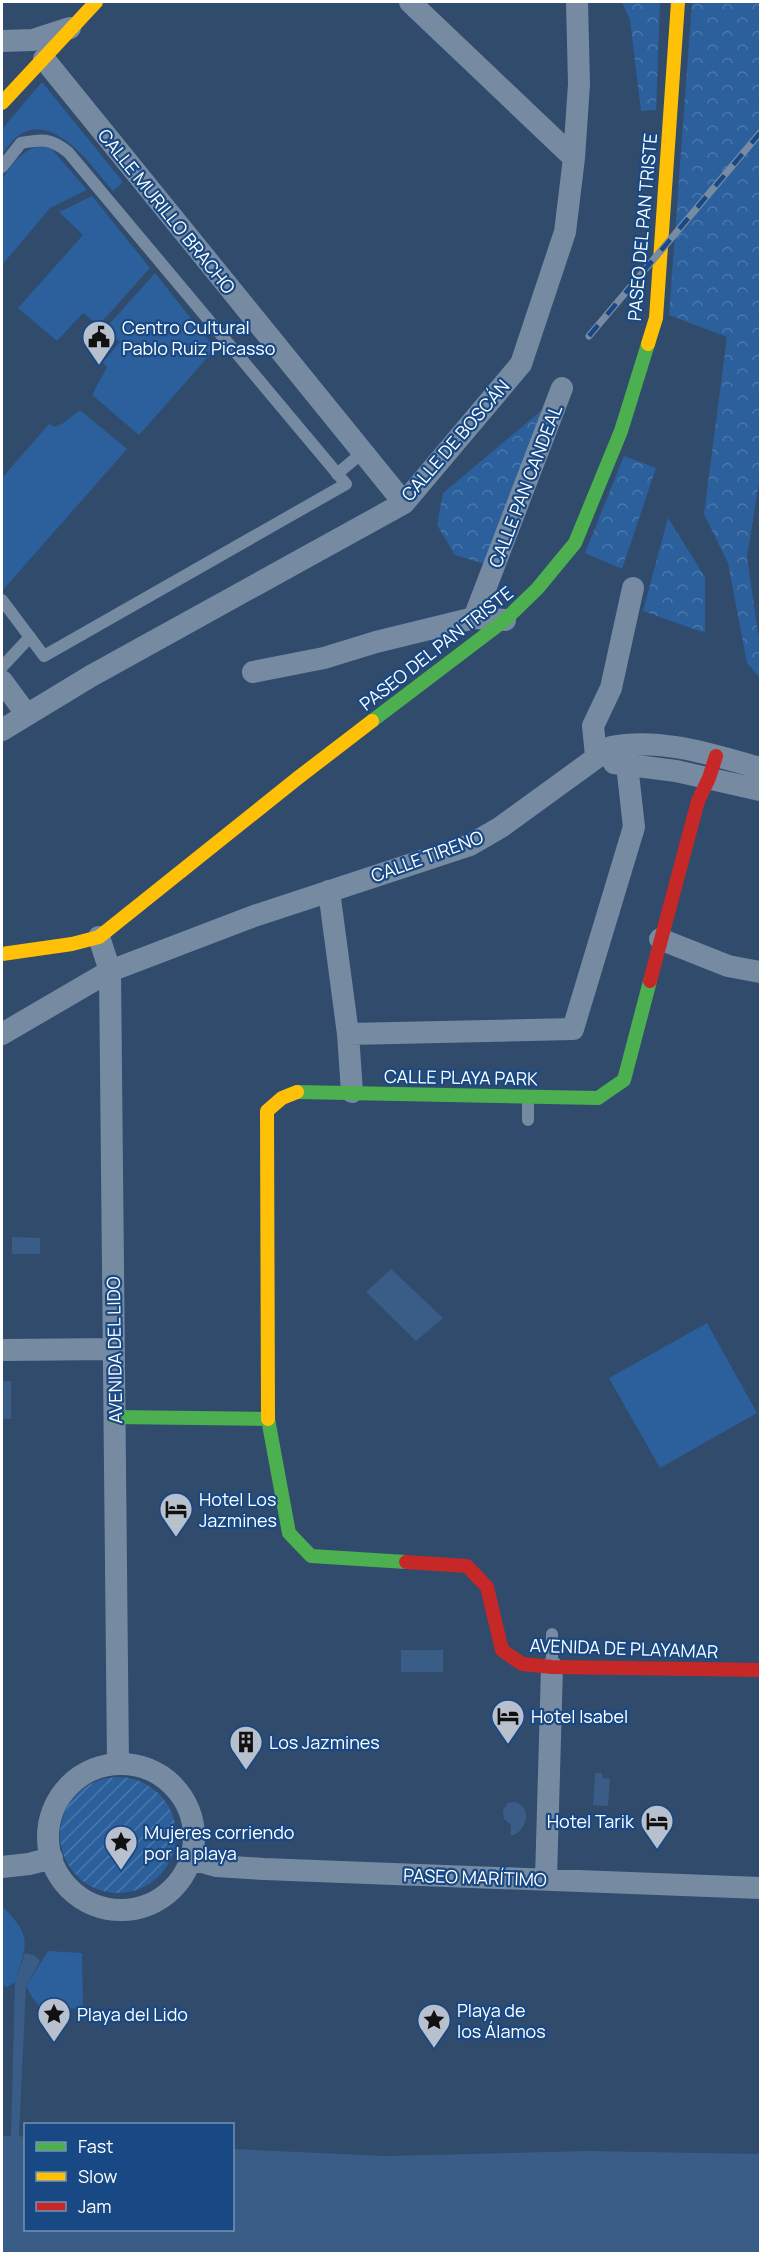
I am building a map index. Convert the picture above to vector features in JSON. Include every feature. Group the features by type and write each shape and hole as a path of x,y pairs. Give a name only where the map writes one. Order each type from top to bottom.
{"street":[{"path":"2,103 96,2"},
{"path":"410,2 574,158"},
{"name":"CALLE DE BOSCÁN","path":"2,730 91,676 404,502 521,364 565,232 574,158 579,84 577,2"},
{"name":"PASEO DEL PAN TRISTE","path":"99,937 299,777 505,620 537,589 575,543 621,431 656,318 678,2"},
{"path":"2,41 33,39 73,27"},
{"name":"CALLE MURILLO BRACHO","path":"44,59 404,502"},
{"name":"CALLE PAN CANDEAL","path":"474,618 562,388"},
{"path":"633,588 611,688 593,726 596,756 609,762 676,771 760,790"},
{"path":"253,672 324,658 376,642 474,618 505,620"},
{"path":"2,681 27,715"},
{"name":"CALLE TIRENO","path":"2,1034 110,971 254,916 470,845 501,827 610,747 632,742 672,747 760,768"},
{"name":"CALLE PLAYA PARK","path":"268,1419 267,1111 282,1098 299,1091 598,1098 624,1080 698,801 716,756"},
{"path":"348,1034 573,1029 634,827 627,765"},
{"path":"329,891 348,1034 352,1092"},
{"path":"2,954 72,944 99,937"},
{"name":"AVENIDA DEL LIDO","path":"99,937 110,971 118,1764"},
{"path":"660,939 728,966 760,972"},
{"path":"2,1350 114,1349"},
{"path":"115,1417 268,1419"},
{"name":"AVENIDA DE PLAYAMAR","path":"268,1419 289,1533 311,1556 467,1566 487,1587 502,1650 522,1664 552,1667 760,1670"},
{"path":"546,1879 552,1667"},
{"path":"118,1764 137,1766 165,1779 179,1792 194,1827 191,1859 181,1878 166,1894 137,1908 116,1910 95,1905 76,1893 61,1878 52,1858 49,1832 51,1819 62,1795 81,1776 99,1768 118,1764"},
{"path":"2,1867 29,1864 52,1858"},
{"name":"PASEO MARÍTIMO","path":"191,1859 216,1866 264,1869 760,1888"}],"lane":[{"path":"2,167 21,143 54,141 68,152 346,484 44,656 2,600"},
{"path":"337,474 363,452"},
{"path":"2,667 30,637"},
{"path":"306,1106 308,1091"},
{"path":"528,1096 528,1120"},
{"path":"552,1634 552,1667"}],"green space":[{"path":"622,2 660,2 656,110 641,111 630,20"},
{"path":"692,2 760,2 760,476 747,557 760,647 760,678 747,663 728,563 704,514 727,337 669,315"},
{"path":"42,82 123,182 113,191 69,143 41,129 27,131 13,140 2,155 2,129"},
{"path":"40,145 51,148 87,190 50,208 2,265 2,180 8,169 18,159"},
{"path":"92,196 150,268 99,325 83,313 57,341 18,308 83,235 59,212"},
{"path":"155,273 215,349 139,435 92,395 107,367 103,362 120,342 105,329"},
{"path":"80,410 127,449 3,590 2,478 49,424 54,427 62,424"},
{"path":"542,410 488,565 455,555 437,525 443,493"},
{"path":"624,456 656,468 622,569 585,553"},
{"path":"668,518 705,577 705,633 643,611"},
{"path":"707,1323 757,1413 660,1468 609,1378"},
{"path":"118,1777 140,1781 159,1794 172,1813 176,1835 172,1857 159,1876 140,1889 118,1893 96,1889 77,1876 64,1857 60,1835 64,1813 77,1794 96,1781"},
{"path":"2,1906 19,1925 25,1941 15,1982 7,1987 2,1985"},
{"path":"48,1951 82,1953 83,2009 40,2007 32,1997 26,1986"}],"shaded area":[{"path":"12,1237 40,1238 40,1254 12,1254"},
{"path":"391,1269 443,1318 416,1341 366,1292"},
{"path":"2,1381 11,1381 11,1419 2,1419"},
{"path":"401,1650 443,1650 443,1672 401,1672"},
{"path":"595,1773 602,1773 602,1778 610,1779 608,1806 593,1805"},
{"path":"515,1802 524,1809 526,1818 519,1832 510,1835 511,1825 504,1819 503,1810 508,1803"},
{"path":"25,1953 34,1955 40,1961 26,1986 19,2136 24,2137 24,2231 234,2231 234,2149 385,2156 587,2151 760,2154 760,2253 2,2253 2,2136 11,2136 15,1982"}],"railway":[{"path":"589,336 760,133"}],"traffic: fast":[{"path":"372,721 505,620 537,589 575,543 621,431 648,344"},
{"path":"297,1092 598,1098 624,1080 650,981"},
{"path":"115,1417 268,1419 289,1533 311,1556 406,1562"}],"traffic: slow":[{"path":"2,103 96,2"},
{"path":"648,344 656,318 678,2"},
{"path":"2,954 72,944 99,937 372,721"},
{"path":"268,1419 267,1111 282,1098 297,1092"}],"traffic: jam":[{"path":"650,981 698,801 716,756"},
{"path":"406,1562 467,1566 487,1587 502,1650 522,1664 552,1667 760,1670"}],"place":[{"name":"Centro Cultural Pablo Ruiz Picasso","path":"99,366"},
{"name":"Hotel Los Jazmines","path":"176,1538"},
{"name":"Hotel Isabel","path":"508,1745"},
{"name":"Los Jazmines","path":"246,1771"},
{"name":"Hotel Tarik","path":"657,1850"},
{"name":"Mujeres corriendo por la playa","path":"121,1871"},
{"name":"Playa del Lido","path":"54,2043"},
{"name":"Playa de los Álamos","path":"434,2049"}]}
